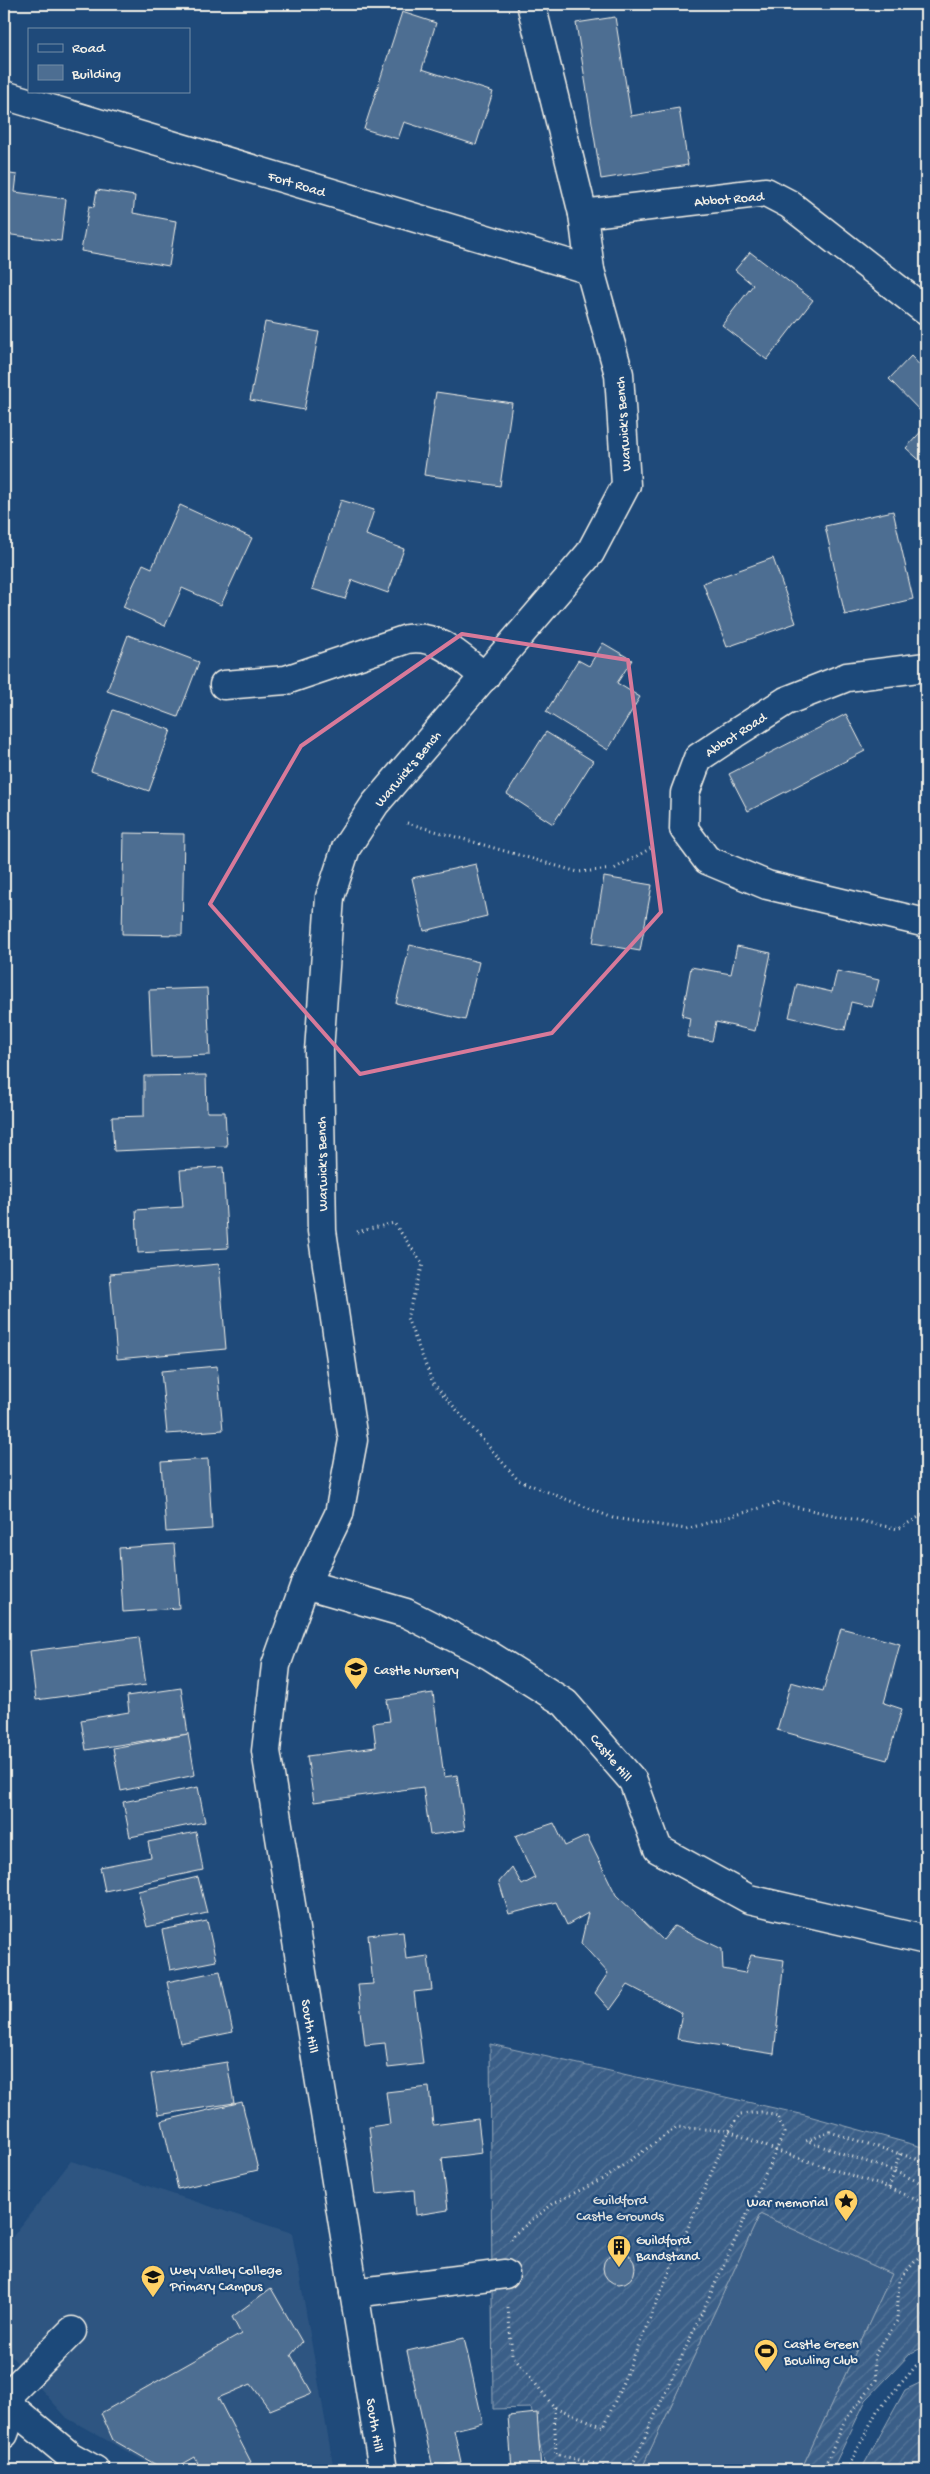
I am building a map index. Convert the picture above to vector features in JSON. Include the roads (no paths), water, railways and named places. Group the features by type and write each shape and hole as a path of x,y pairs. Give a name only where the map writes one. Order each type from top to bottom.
{"street":[{"name":"Warwick's Bench","path":"304,1584 339,1514 353,1440 322,1231 319,1051 330,897 346,848 375,804 590,553 626,485 619,374 590,270 583,214 531,4"},
{"name":"Fort Road","path":"4,95 590,270"},
{"name":"Abbot Road","path":"583,214 766,192 789,204 926,311"},
{"path":"224,685 286,680 420,636 439,643 485,677"},
{"name":"Abbot Road","path":"926,667 847,677 786,701 698,758 685,793 684,829 706,860 767,885 926,923"},
{"name":"Castle Hill","path":"304,1584 406,1614 489,1656 565,1703 634,1781 658,1849 750,1899 926,1940"},
{"name":"South Hill","path":"304,1584 276,1665 266,1751 383,2470"},
{"path":"354,2293 504,2274"},
{"path":"72,2331 6,2411 70,2456 95,2470"}],"place":[{"name":"Castle Nursery","path":"356,1690"},
{"name":"War memorial","path":"846,2222"},
{"name":"Guildford Bandstand","path":"619,2268"},
{"name":"Wey Valley College Primary Campus","path":"153,2298"},
{"name":"Castle Green Bowling Club","path":"766,2372"}],"park label":[{"name":"Guildford Castle Grounds","path":"620,2208"}]}
